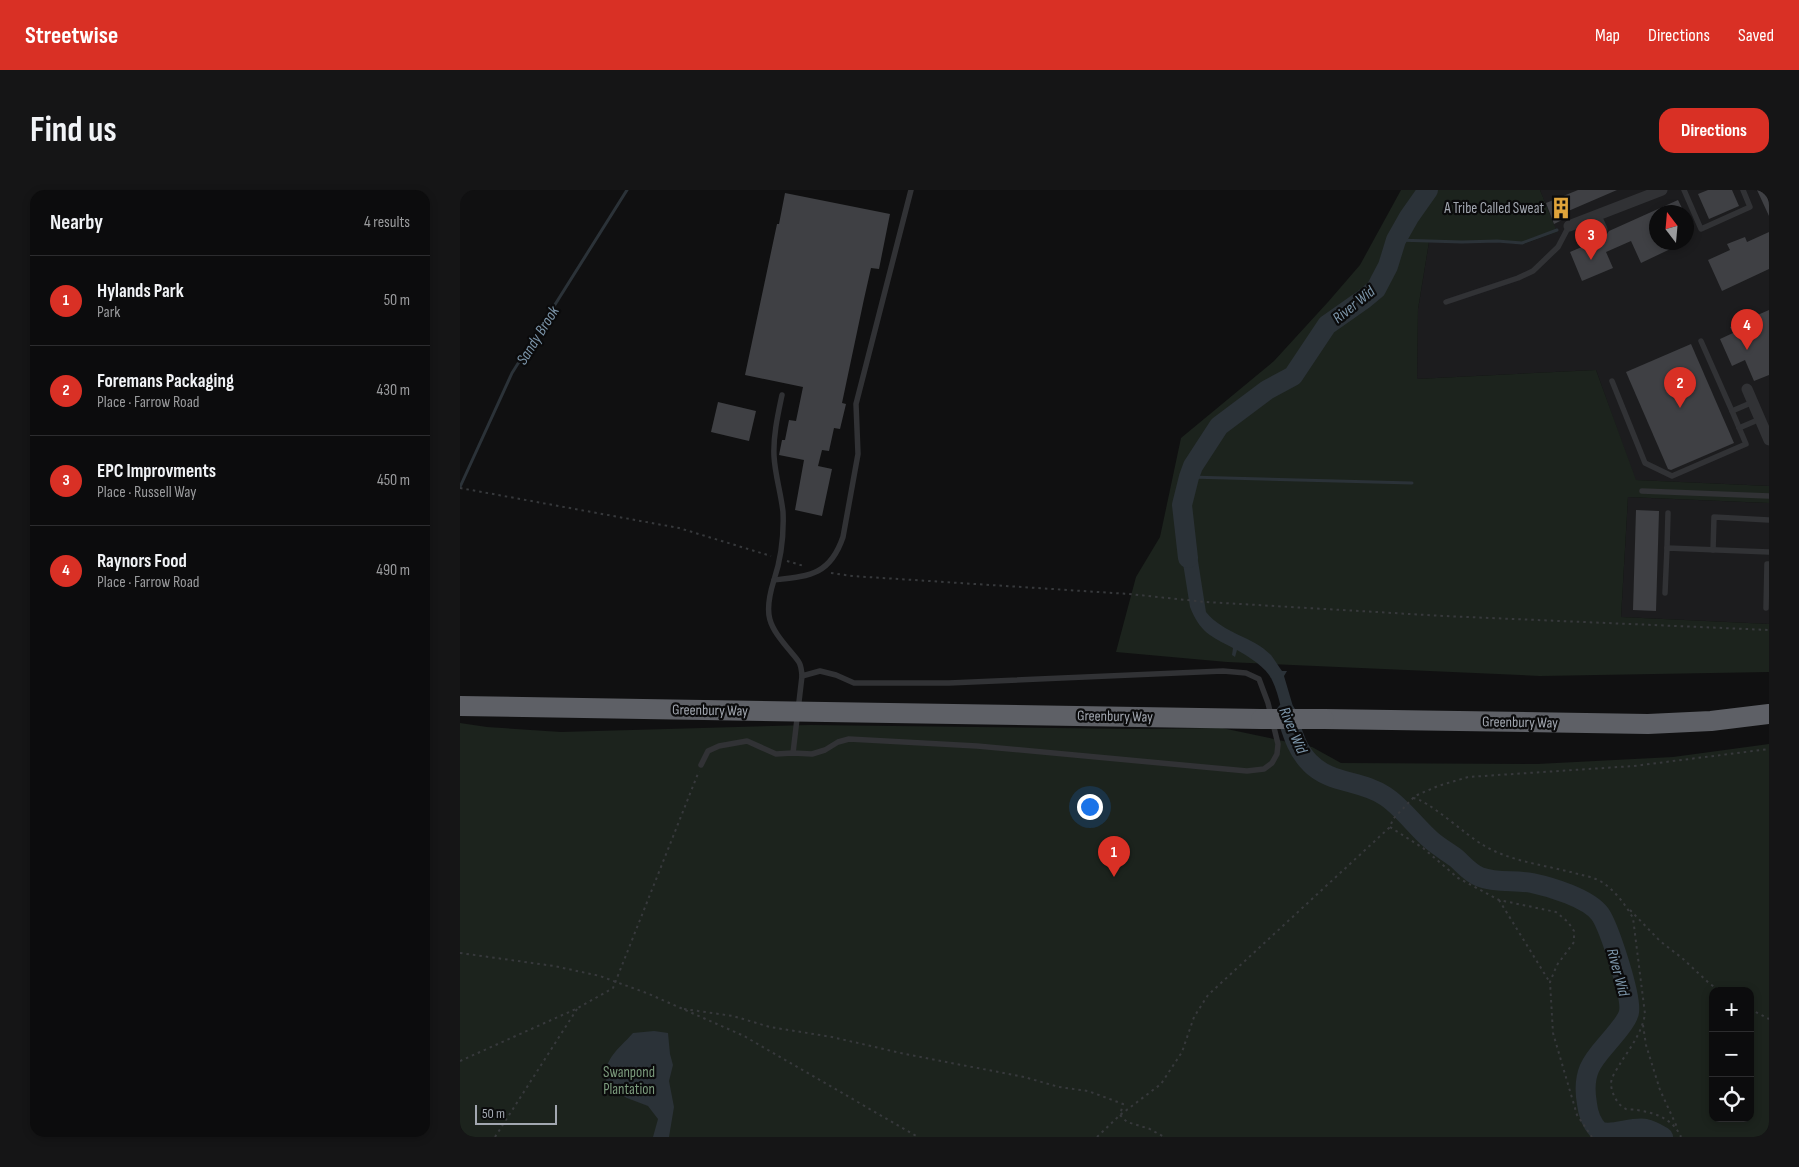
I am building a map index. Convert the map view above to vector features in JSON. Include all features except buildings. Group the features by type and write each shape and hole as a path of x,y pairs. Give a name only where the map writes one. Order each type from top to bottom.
{"highway":[{"name":"Greenbury Way","path":"460,706 1648,724 1711,721 1769,714"}],"street":[{"path":"1569,226 1646,193 1662,190"},
{"path":"1596,216 1602,229"},
{"path":"1747,389 1769,440"},
{"path":"1757,412 1769,408"}],"lane":[{"path":"774,580 793,578 820,571 838,550 843,537 858,454 856,404 911,190"},
{"path":"1684,190 1701,229 1750,207 1743,190"},
{"path":"1446,302 1518,278 1533,271 1558,247 1569,226"},
{"path":"1612,382 1645,463 1672,476 1746,444 1701,341"},
{"path":"782,395 774,455 783,512 781,559 774,580 767,613 772,626 790,652 801,663 802,676 799,712 793,753"},
{"path":"1732,411 1757,412"},
{"path":"1739,428 1757,412"},
{"path":"1642,491 1769,496"},
{"path":"1665,593 1668,513"},
{"path":"1712,550 1714,518 1769,520"},
{"path":"1667,548 1769,552"},
{"path":"1766,608 1767,564 1769,564"},
{"path":"701,765 708,751 732,743 747,742 762,746 776,754 812,754 849,739 977,746 1246,771 1264,769 1272,763 1277,754 1278,744 1260,679 1246,673 1223,671 948,683 854,683 836,675 820,671 802,676"}],"path":[{"path":"460,488 679,528 820,571 852,576 1119,594 1188,601 1444,616 1769,630"},
{"path":"1097,1137 1120,1115 1161,1084 1182,1052 1194,1018 1208,996 1390,827 1393,819 1413,798 1438,786 1468,777 1634,766 1769,749"},
{"path":"460,1061 578,1008 612,988 701,765"},
{"path":"1413,798 1426,804 1475,840 1506,857 1559,868 1600,881 1615,893 1660,942 1682,958 1715,987"},
{"path":"1390,827 1423,848 1458,878 1499,900 1556,912 1568,922 1574,931 1574,942 1557,965 1550,982 1553,1033 1577,1115 1592,1137"},
{"path":"1499,900 1550,982"},
{"path":"1627,907 1632,918 1643,990 1646,1045 1660,1090 1681,1137"},
{"path":"460,952 554,966 600,976 649,994 744,1036 918,1137"},
{"path":"495,1137 578,1008"},
{"path":"680,1008 733,1016 770,1027 945,1060 1024,1077 1060,1087 1088,1091 1124,1104 1120,1115"},
{"path":"1754,1011 1769,1019"},
{"path":"1644,1025 1614,1074 1611,1083 1613,1093 1620,1105 1625,1108 1665,1118 1678,1130"},
{"path":"1120,1115 1127,1122 1150,1129 1164,1137"}],"shaded area":[{"path":"1540,190 1769,190 1769,486 1635,480 1596,370 1417,379 1418,309 1429,242 1523,244 1556,232"},
{"path":"1628,497 1769,503 1769,624 1621,617"}],"green space":[{"path":"1401,190 1540,190 1557,232 1523,244 1429,242 1418,309 1417,379 1596,370 1636,480 1769,486 1769,503 1628,497 1621,617 1769,624 1769,672 1540,676 1227,662 1116,652 1136,577 1160,537 1181,438 1274,361 1328,302 1360,265"},
{"name":"Swanpond Plantation","path":"460,723 487,727 561,732 810,725 1133,729 1222,728 1312,747 1341,763 1537,764 1673,757 1769,744 1769,1137 460,1137"}],"water":[{"path":"1193,529 1206,612 1221,625 1255,643 1271,655 1282,671 1287,671 1284,676 1302,737 1288,737 1277,693 1266,671 1237,650 1235,657 1232,655 1233,648 1202,628 1194,615 1190,607 1178,532"},
{"path":"654,1031 668,1033 673,1065 669,1081 674,1107 669,1137 653,1137 658,1119 648,1106 627,1098 607,1086 606,1069 616,1051 633,1033"}],"waterway":[{"name":"Sandy Brook","path":"460,487 512,373 627,190"},
{"name":"River Wid","path":"1188,558 1182,505 1193,466 1219,426 1267,390 1293,376 1327,325 1376,289 1388,266 1396,240 1428,190"},
{"path":"1396,240 1522,243 1557,230"},
{"path":"1189,477 1412,483"},
{"name":"River Wid","path":"1286,713 1298,746 1305,758 1318,770 1327,775 1366,787 1385,796 1397,805 1431,840 1473,873 1486,879 1532,883 1559,890 1587,903 1600,914 1619,962 1627,992 1629,1012 1624,1022 1593,1061 1589,1070 1586,1079 1588,1111 1592,1122 1599,1131 1604,1133 1640,1128 1650,1130 1663,1137"}],"place":[{"name":"A Tribe Called Sweat","path":"1561,208"},
{"name":"EPC Improvments","path":"1591,260"},
{"name":"Raynors Food","path":"1747,350"},
{"name":"Foremans Packaging","path":"1680,408"},
{"name":"Hylands Park","path":"1114,877"}]}
